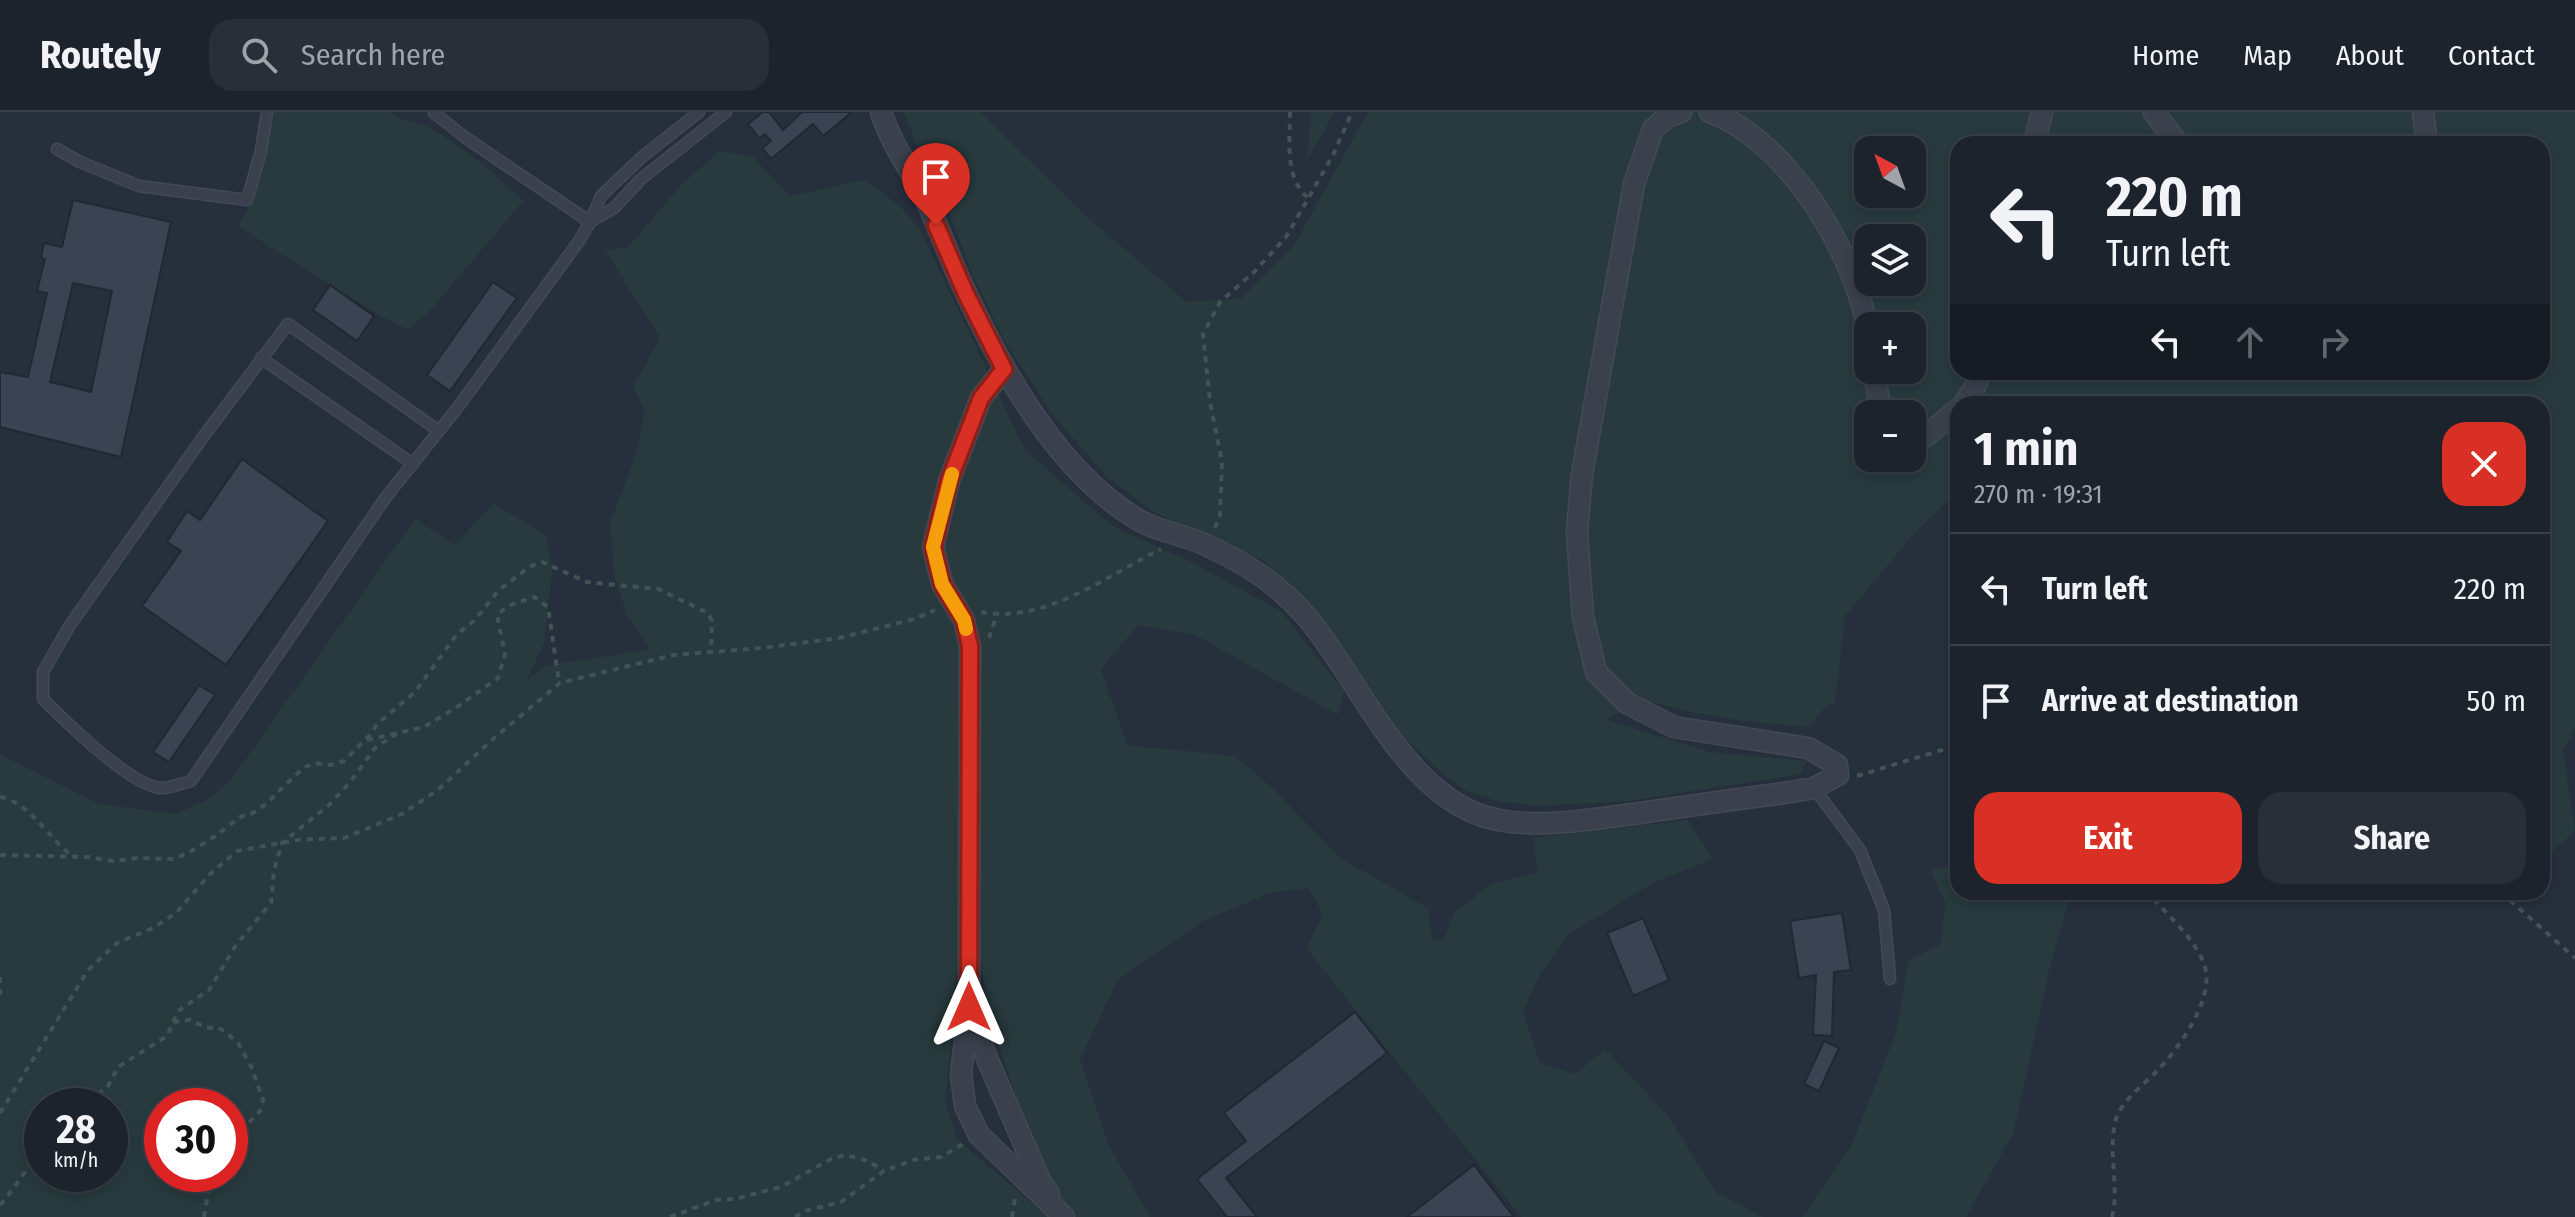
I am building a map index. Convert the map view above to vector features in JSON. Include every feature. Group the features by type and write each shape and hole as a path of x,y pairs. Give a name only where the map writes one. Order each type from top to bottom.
{"street":[{"path":"881,112 927,202 966,294 1004,369 1086,480 1133,518 1208,545 1262,575 1305,615 1376,720 1411,764 1448,797 1483,816 1534,824 1814,788 1838,775 1837,765 1808,748 1674,727 1627,703 1596,672 1583,617 1577,533 1582,474 1634,184 1653,129 1667,117 1681,112"},
{"path":"1710,112 1729,119 1754,135 1823,214 1857,287 1863,312"},
{"path":"2036,136 2042,112"},
{"path":"2154,112 2172,136"},
{"path":"2423,112 2426,136"},
{"path":"1004,369 981,398 949,481 933,547 942,584 964,620 970,646 969,1007 961,1074 965,1106 979,1135 1064,1217"},
{"path":"1926,436 1950,416"},
{"path":"969,1007 988,1061 1041,1183 1064,1217"}],"lane":[{"path":"57,149 139,186 247,200 261,151 267,112"},
{"path":"439,431 288,324 70,625 43,672 43,699 71,728 135,777 160,788 191,781 320,592 528,313 579,241 601,196 642,157 699,112"},
{"path":"590,222 614,208 641,179 726,112"},
{"path":"434,113 590,222"},
{"path":"261,358 413,464"},
{"path":"1814,788 1860,850 1884,910 1890,979"}],"path":[{"path":"1290,112 1291,171 1297,188 1308,198"},
{"path":"1208,545 1220,515 1222,462 1210,402 1203,334 1220,302 1254,272 1286,237 1333,155 1352,112"},
{"path":"0,1113 88,970 117,943 153,928 177,912 209,875 237,851 282,843 344,838 402,814 439,789 560,683 673,655 839,638 914,619 954,603 983,613 1007,616 1042,609 1117,574 1165,547 1174,533"},
{"path":"0,855 113,861 173,859 214,837 240,817 253,813 303,768 314,763 330,765 344,761 377,724 415,692 457,634 474,621 498,591 529,567 542,562 587,582 658,589 708,613 712,621 711,652"},
{"path":"365,740 424,727 498,678 505,654 497,615 508,606 534,597 548,607 560,683"},
{"path":"107,1088 118,1067 167,1036 178,1011 209,990 236,945 271,903 274,870 282,843 329,805 375,748 399,732"},
{"path":"1838,775 1858,776 1950,747"},
{"path":"0,797 11,799 29,813 60,848 74,858"},
{"path":"2113,1216 2112,1160 2117,1117 2135,1093 2173,1055 2189,1030 2206,986 2205,966 2191,943 2154,900"},
{"path":"2510,900 2575,958"},
{"path":"0,977 0,997"},
{"path":"173,1022 190,1020 207,1028 217,1027 238,1043 251,1066 263,1100 260,1111 248,1123"},
{"path":"795,1217 805,1211 841,1202 884,1171 913,1160 941,1157 979,1135"},
{"path":"670,1217 716,1200 735,1199 781,1187 831,1159 846,1155 868,1161 884,1171"},
{"path":"0,1205 24,1171"},
{"path":"204,1217 208,1192"}],"shaded area":[{"path":"271,112 390,112 430,128 455,144 523,201 429,312 408,329 365,307 239,226 251,202"},
{"path":"904,112 980,112 1087,217 1187,302 1242,298 1293,247 1368,112 2575,112 2575,728 2563,751 2575,831 2550,853 2550,396 1950,396 1950,499 1914,534 1845,616 1835,703 1828,703 1810,727 1722,718 1636,697 1608,720 1709,752 1806,761 1801,774 1630,801 1538,806 1497,801 1464,790 1402,735 1351,658 1305,598 1263,560 1152,511 1106,476 1052,414 1004,340 973,276 949,212"},
{"path":"1311,112 1335,112 1307,160"},
{"path":"720,151 752,156 790,196 864,180 899,205 920,230 1025,450 1111,525 1191,562 1281,611 1344,691 1338,715 1195,635 1138,625 1101,669 1127,745 1235,756 1269,785 1342,859 1428,908 1432,941 1444,940 1454,913 1491,884 1538,872 1533,838 1688,820 1713,859 1653,883 1569,934 1539,976 1523,1013 1540,1063 1575,1074 1605,1049 1667,1115 1717,1193 1763,1217 1521,1217 1306,948 1323,915 1309,888 1270,893 1201,922 1118,980 1080,1059 1108,1144 1150,1217 1076,1217 1067,1209 1045,1172 1028,1132 995,1034 986,996 981,965 980,720 958,717 958,963 945,1103 957,1139 1048,1217 0,1217 0,754 99,804 176,814 207,800 231,780 415,519 454,545 494,504 546,535 552,568 544,643 527,680 545,666 651,649 627,616 614,574 610,523 635,457 645,411 633,387 660,338 605,250 628,247 684,182"},
{"path":"1950,865 1950,900 2069,900 2049,971 2013,1134 1966,1217 1802,1217 1851,1146 1896,1033 1908,961 1940,945 1946,904 1930,870"}],"building":[{"path":"763,112 769,112 783,130 802,112 852,112 823,136 813,124 771,159 762,148 771,141 765,134 759,138 748,124"},
{"path":"73,200 171,222 121,457 0,427 0,372 28,377 47,293 37,291 45,259 41,258 44,243 62,247","holes":["73,283 112,291 91,392 50,382"]},
{"path":"493,282 517,298 450,391 427,375"},
{"path":"330,285 374,316 357,341 313,310"},
{"path":"242,459 328,521 226,665 142,606 181,551 167,542 187,511 200,520"},
{"path":"199,685 215,695 169,762 153,752"},
{"path":"1842,913 1851,970 1834,972 1832,1036 1813,1035 1816,975 1799,978 1790,921"},
{"path":"1643,918 1669,980 1633,996 1607,933"},
{"path":"1355,1012 1387,1053 1226,1178 1257,1217 1227,1217 1197,1179 1246,1141 1224,1113"},
{"path":"1824,1041 1839,1048 1819,1091 1804,1084"},
{"path":"1474,1165 1514,1217 1407,1217"}],"slow traffic":[{"path":"952,474 933,547 942,584 964,620 966,629"}],"route":[{"path":"936,225 1004,369 981,398 949,481 933,547 942,584 964,620 970,646 969,1007"}]}
